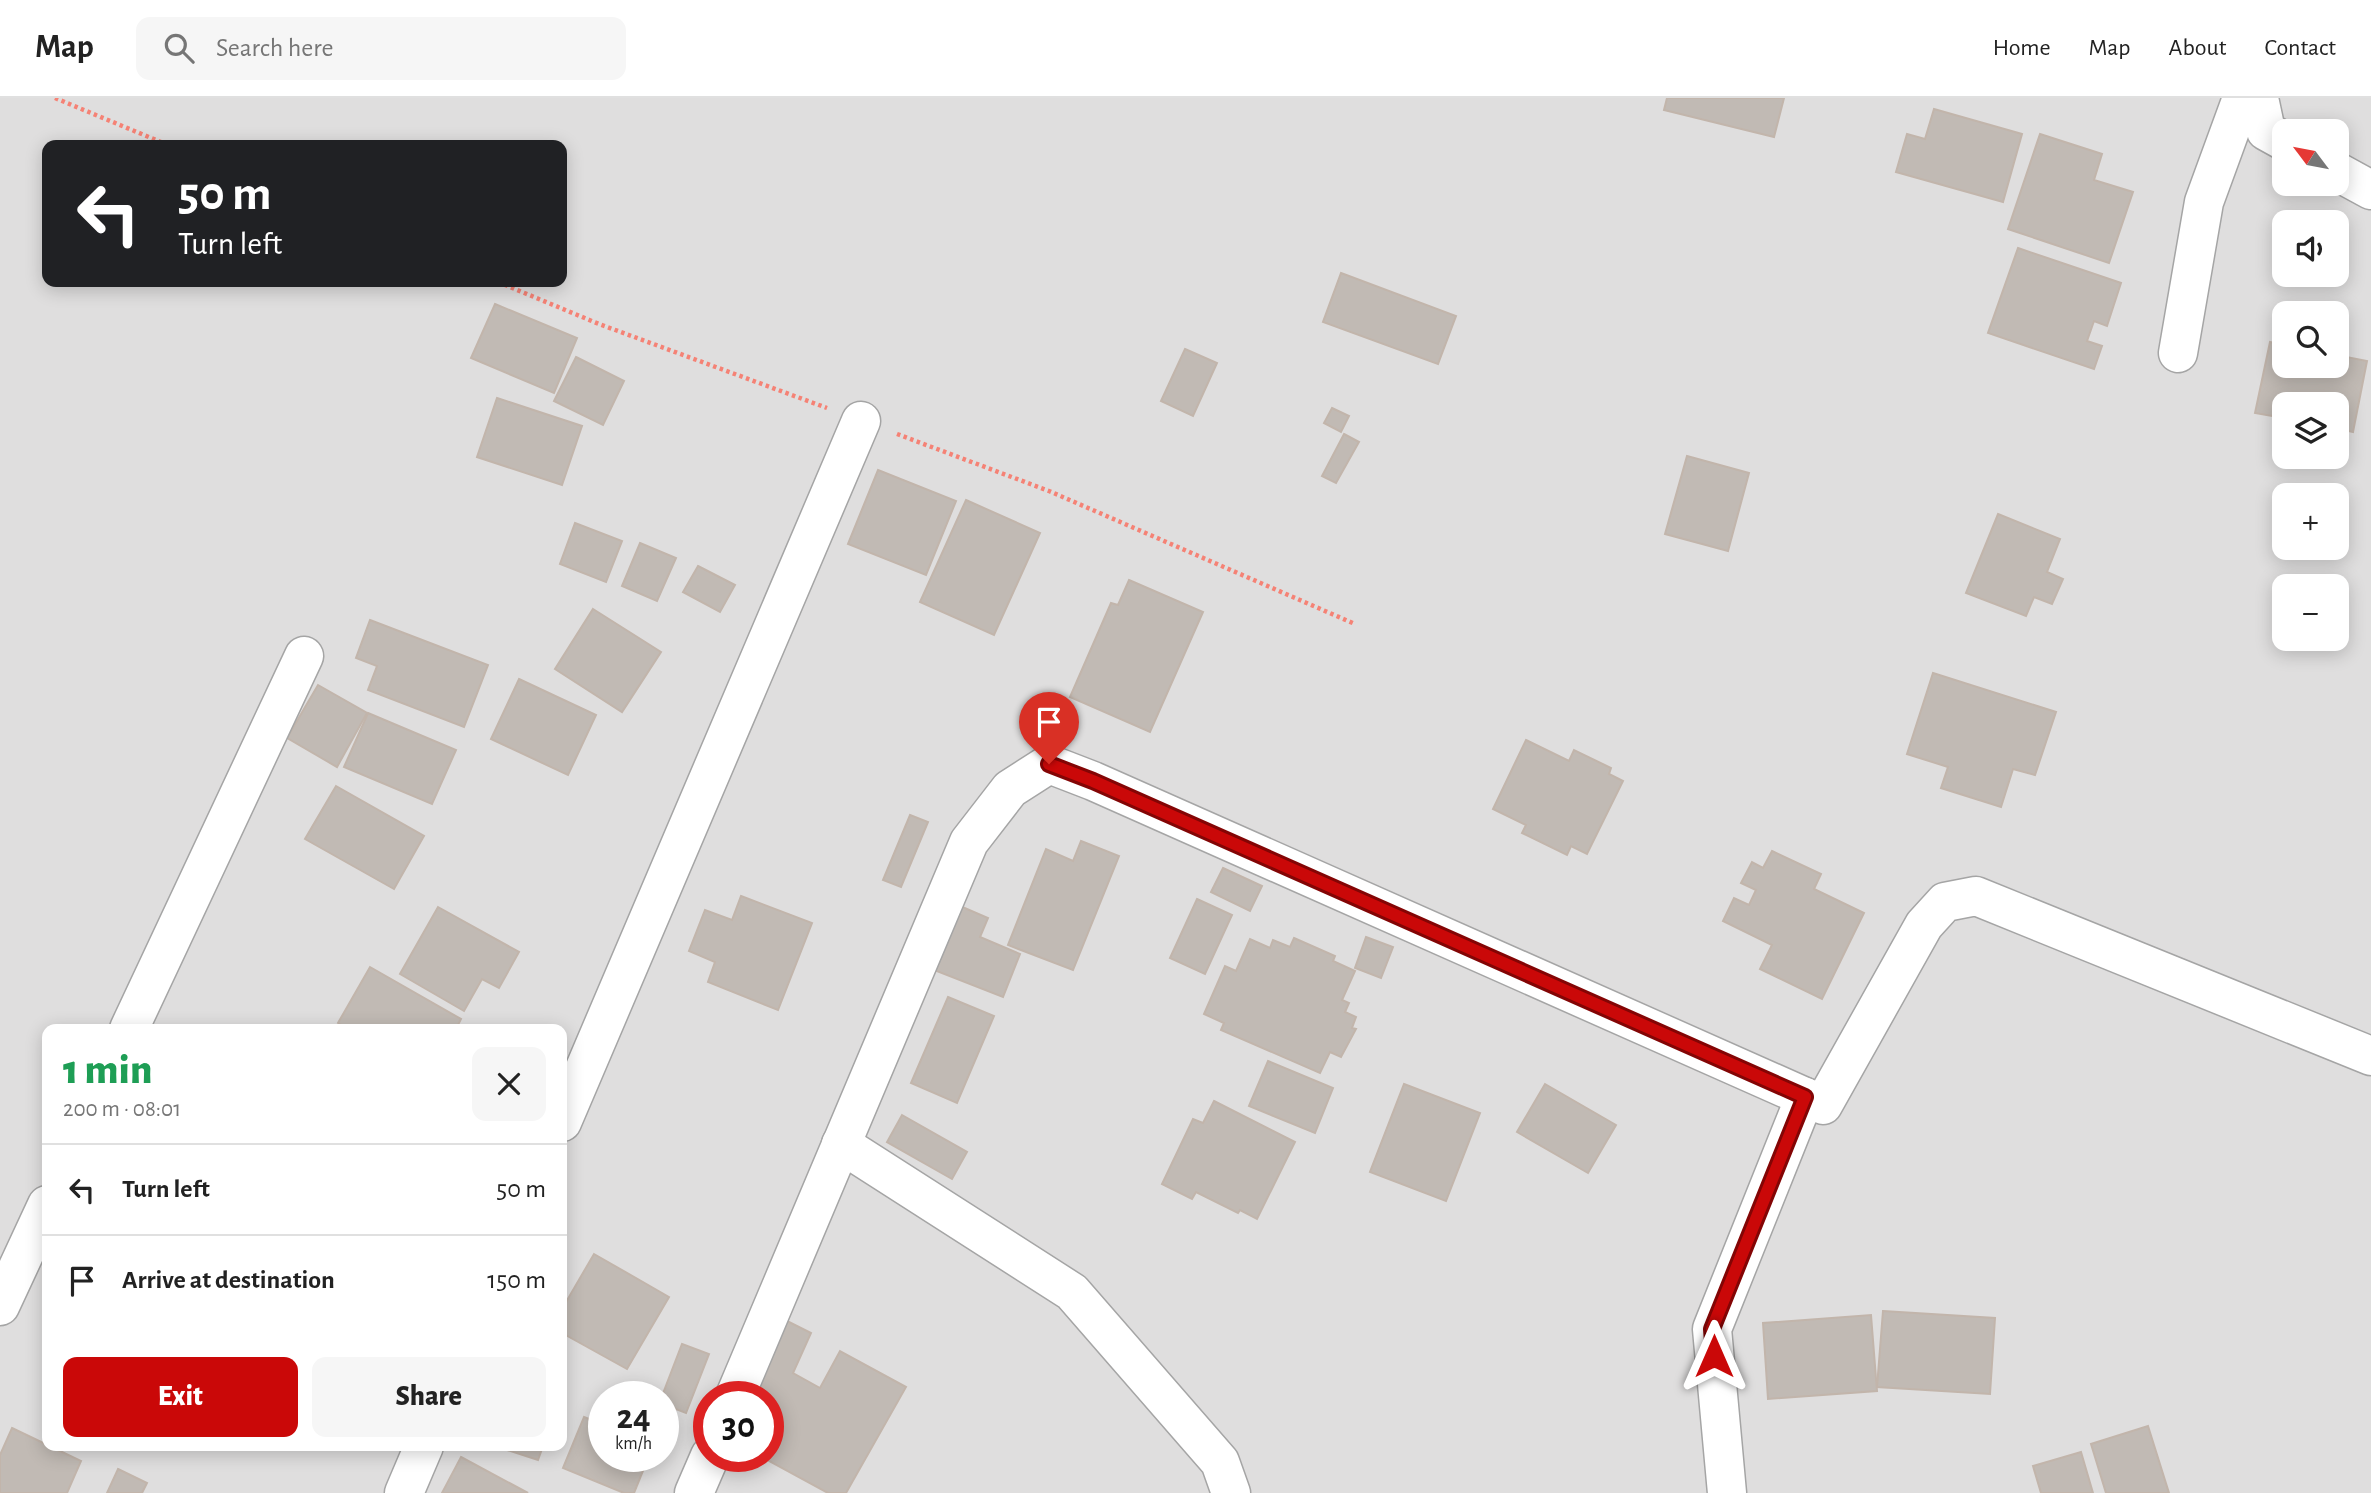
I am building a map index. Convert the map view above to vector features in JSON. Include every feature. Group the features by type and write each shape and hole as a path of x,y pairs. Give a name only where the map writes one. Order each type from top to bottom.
{"street":[{"path":"2178,353 2204,202 2242,98"},
{"path":"2259,98 2266,131 2272,134"},
{"path":"2349,178 2371,191"},
{"path":"567,1110 861,421"},
{"path":"131,1024 304,656"},
{"path":"741,1381 969,842 1010,789 1049,764 1131,797 1823,1105 1924,925 1945,902 1976,896 2371,1056"},
{"path":"1727,1493 1712,1329 1805,1097"},
{"path":"841,1144 1072,1292 1220,1462 1231,1493"},
{"path":"0,1306 42,1216"},
{"path":"404,1493 422,1451"},
{"path":"694,1493 703,1472"}],"path":[{"path":"55,98 157,140"},
{"path":"510,287 598,324 1049,491 1355,624"}],"shaded area":[{"path":"0,98 2371,98 2371,1493 0,1493"}],"building":[{"path":"1667,98 1784,98 1774,137 1664,110"},
{"path":"1934,109 2022,134 2003,202 1896,172 1907,134 1925,139"},
{"path":"2040,134 2102,154 2094,180 2133,192 2109,263 2008,229"},
{"path":"2018,248 2121,283 2107,326 2094,321 2087,341 2102,346 2094,369 1988,333"},
{"path":"1341,273 1456,316 1438,364 1323,322"},
{"path":"495,304 577,338 554,393 471,358"},
{"path":"2270,342 2272,378 2349,378 2349,358 2367,361 2353,432 2349,431 2349,392 2272,392 2272,416 2255,413"},
{"path":"1185,349 1217,363 1193,416 1161,401"},
{"path":"576,357 624,381 603,425 554,401"},
{"path":"497,398 582,426 562,485 477,457"},
{"path":"1332,408 1349,416 1341,432 1324,423"},
{"path":"1344,434 1359,442 1336,483 1322,476"},
{"path":"1687,456 1749,473 1728,551 1665,534"},
{"path":"878,470 956,501 926,575 848,544"},
{"path":"966,500 1040,533 994,635 920,602"},
{"path":"1998,514 2060,539 2047,572 2063,579 2052,604 2034,597 2026,616 1966,593"},
{"path":"575,523 622,541 606,582 560,564"},
{"path":"640,543 676,558 657,601 622,586"},
{"path":"698,566 735,585 720,612 683,592"},
{"path":"1129,580 1203,612 1150,732 1070,697 1111,603 1118,605"},
{"path":"593,609 661,652 622,712 555,669"},
{"path":"370,620 488,665 464,727 368,690 377,666 356,658"},
{"path":"1933,673 2056,712 2035,775 2013,769 2001,807 1941,788 1948,767 1907,754"},
{"path":"519,679 596,715 568,775 491,739"},
{"path":"318,685 367,713 337,767 287,738"},
{"path":"368,713 456,750 432,804 344,767"},
{"path":"1526,740 1569,761 1574,750 1611,768 1609,774 1623,781 1587,854 1571,846 1567,855 1522,833 1526,825 1493,809"},
{"path":"336,786 424,836 394,889 305,839"},
{"path":"910,815 928,822 901,887 883,880"},
{"path":"1081,841 1119,856 1073,970 1008,945 1046,849 1073,861"},
{"path":"1772,851 1821,874 1814,889 1864,913 1822,999 1760,969 1772,945 1723,921 1734,898 1749,905 1756,890 1741,883 1752,862 1763,868"},
{"path":"1223,868 1262,886 1250,911 1211,892"},
{"path":"741,896 812,923 778,1010 708,982 715,962 689,951 705,910 732,920"},
{"path":"1197,899 1232,915 1205,974 1170,958"},
{"path":"960,906 988,918 980,937 1020,954 1003,997 934,970"},
{"path":"438,907 519,952 499,988 482,979 464,1011 400,974"},
{"path":"1366,937 1393,947 1381,978 1355,968"},
{"path":"1294,938 1335,956 1333,961 1355,971 1342,1000 1349,1003 1345,1012 1356,1017 1352,1028 1356,1029 1341,1057 1330,1052 1320,1073 1221,1030 1224,1023 1204,1014 1225,966 1236,971 1250,939 1270,948 1273,940 1290,947"},
{"path":"370,967 461,1019 458,1024 338,1023"},
{"path":"948,997 994,1016 957,1103 911,1083"},
{"path":"1268,1061 1333,1088 1315,1133 1249,1106"},
{"path":"1404,1084 1480,1113 1446,1201 1370,1172"},
{"path":"1545,1084 1616,1125 1588,1173 1517,1132"},
{"path":"1214,1101 1295,1142 1257,1219 1240,1210 1238,1213 1196,1192 1192,1199 1162,1184 1193,1119 1203,1123"},
{"path":"902,1115 967,1152 952,1179 887,1142"},
{"path":"594,1254 669,1297 627,1369 567,1336 567,1300"},
{"path":"1883,1311 1995,1318 1990,1394 1877,1387"},
{"path":"1871,1315 1877,1391 1768,1399 1763,1323"},
{"path":"785,1320 811,1333 793,1373 820,1388 840,1351 906,1387 846,1493 828,1493 784,1469 784,1381 758,1381"},
{"path":"682,1344 709,1354 698,1381 693,1381 693,1395 686,1413 679,1410 679,1381 668,1381"},
{"path":"584,1417 588,1419 588,1472 643,1472 634,1493 624,1493 563,1468"},
{"path":"2148,1426 2169,1493 2106,1493 2091,1444"},
{"path":"12,1428 42,1442 42,1451 60,1451 81,1461 67,1493 0,1493 0,1455"},
{"path":"510,1451 541,1451 538,1460"},
{"path":"2081,1452 2093,1493 2041,1493 2033,1466"},
{"path":"461,1457 528,1493 442,1493"},
{"path":"118,1469 147,1483 142,1493 107,1493"}],"route":[{"path":"1049,764 1093,781 1805,1097 1712,1329 1714,1356"}]}
